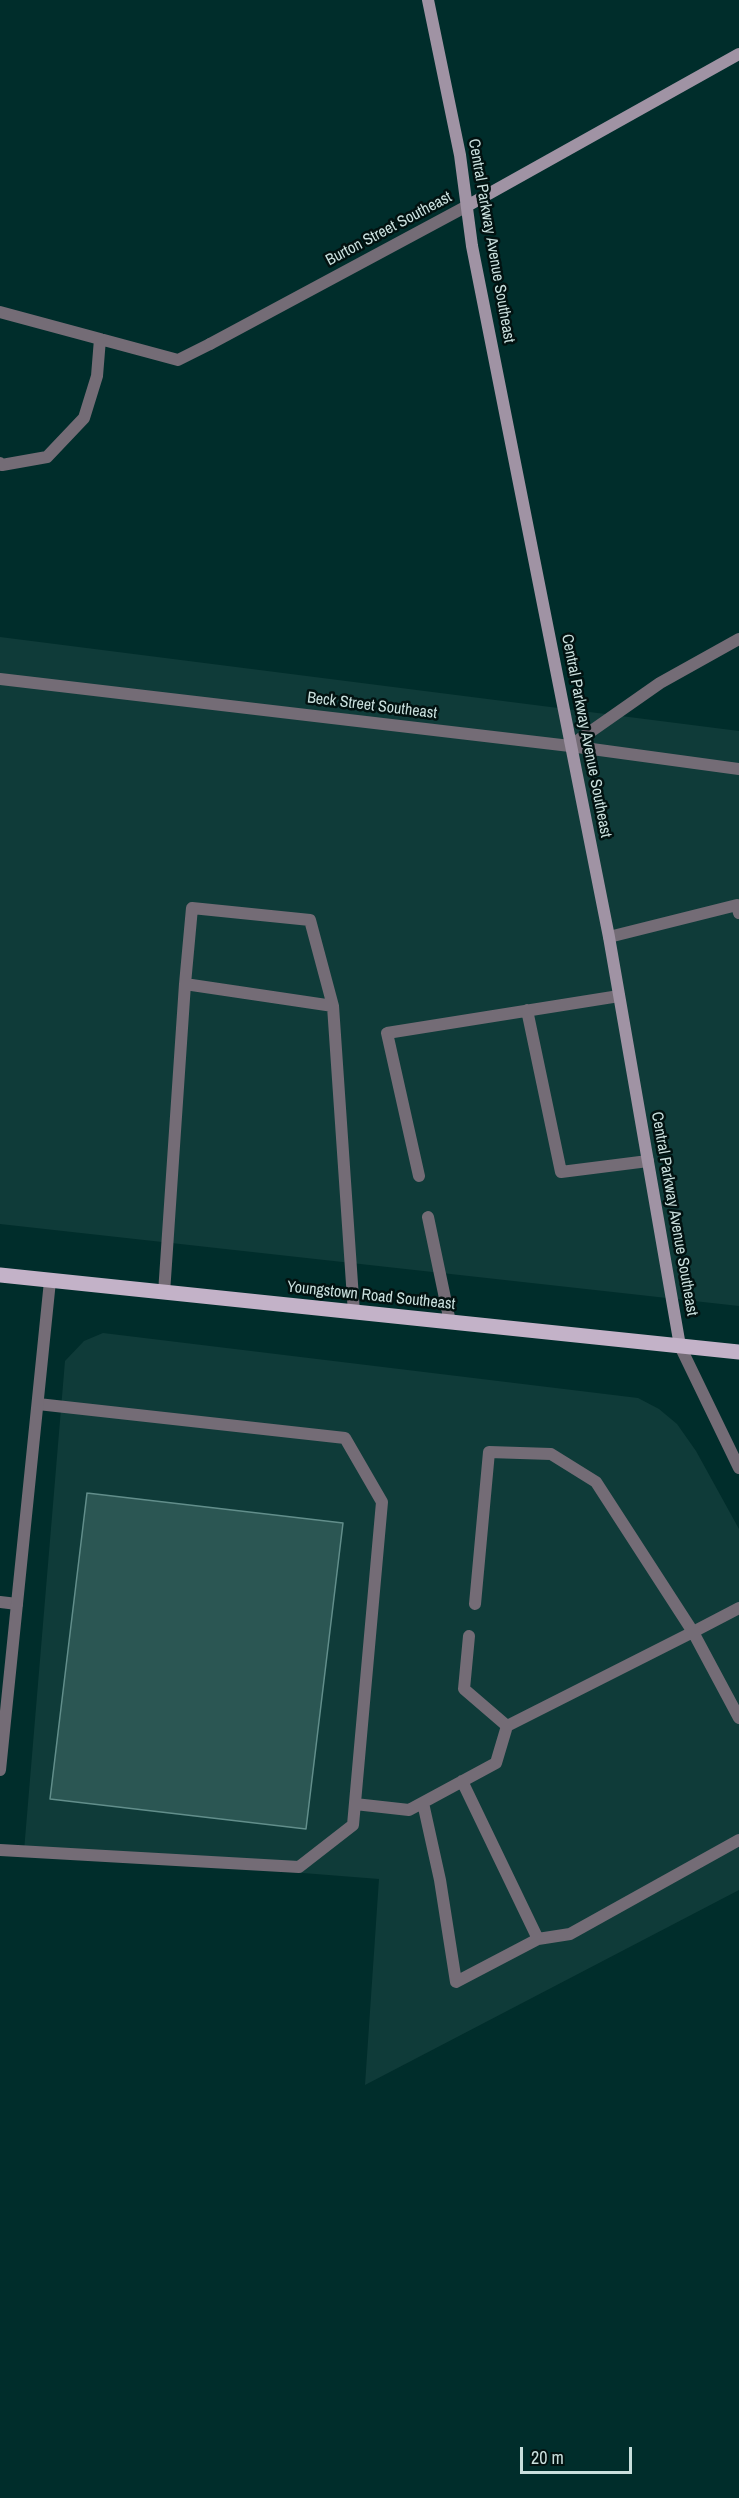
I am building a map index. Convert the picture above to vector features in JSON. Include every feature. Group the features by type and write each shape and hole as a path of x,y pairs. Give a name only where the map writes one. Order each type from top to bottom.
{"main road":[{"name":"Youngstown Road Southeast","path":"0,1275 739,1352"}],"street":[{"name":"Central Parkway Avenue Southeast","path":"428,0 460,155 472,246 609,937 680,1346 739,1468"},
{"name":"Burton Street Southeast","path":"0,312 178,360 467,206 739,54"},
{"path":"0,463 2,465 47,457 84,418 97,376 100,339"},
{"path":"570,746 660,683 739,639"},
{"name":"Beck Street Southeast","path":"0,679 570,746 739,769"},
{"path":"609,937 738,907"},
{"path":"164,1293 192,908 310,920 333,1005 354,1312"},
{"path":"185,984 333,1005"},
{"path":"418,1176 387,1033 619,996"},
{"path":"527,1010 561,1172 648,1161"},
{"path":"428,1217 450,1322"},
{"path":"0,1770 50,1281"},
{"path":"0,1850 299,1867 353,1825 382,1502 345,1438 38,1404"},
{"path":"475,1604 489,1452 551,1454 596,1482 693,1632 739,1718"},
{"path":"0,1602 17,1604"},
{"path":"355,1804 409,1810 423,1803 496,1763 507,1726 739,1608"},
{"path":"469,1636 464,1689 507,1726"},
{"path":"462,1781 538,1939"},
{"path":"423,1803 440,1880 456,1982 538,1939 570,1934 739,1840"}],"shaded area":[{"path":"0,637 739,731 739,1306 0,1224"},
{"path":"103,1333 638,1398 659,1409 677,1424 696,1451 739,1529 739,1890 365,2085 379,1879 24,1851 65,1361 84,1341"}],"building":[{"path":"87,1493 343,1523 306,1829 50,1799"}]}
